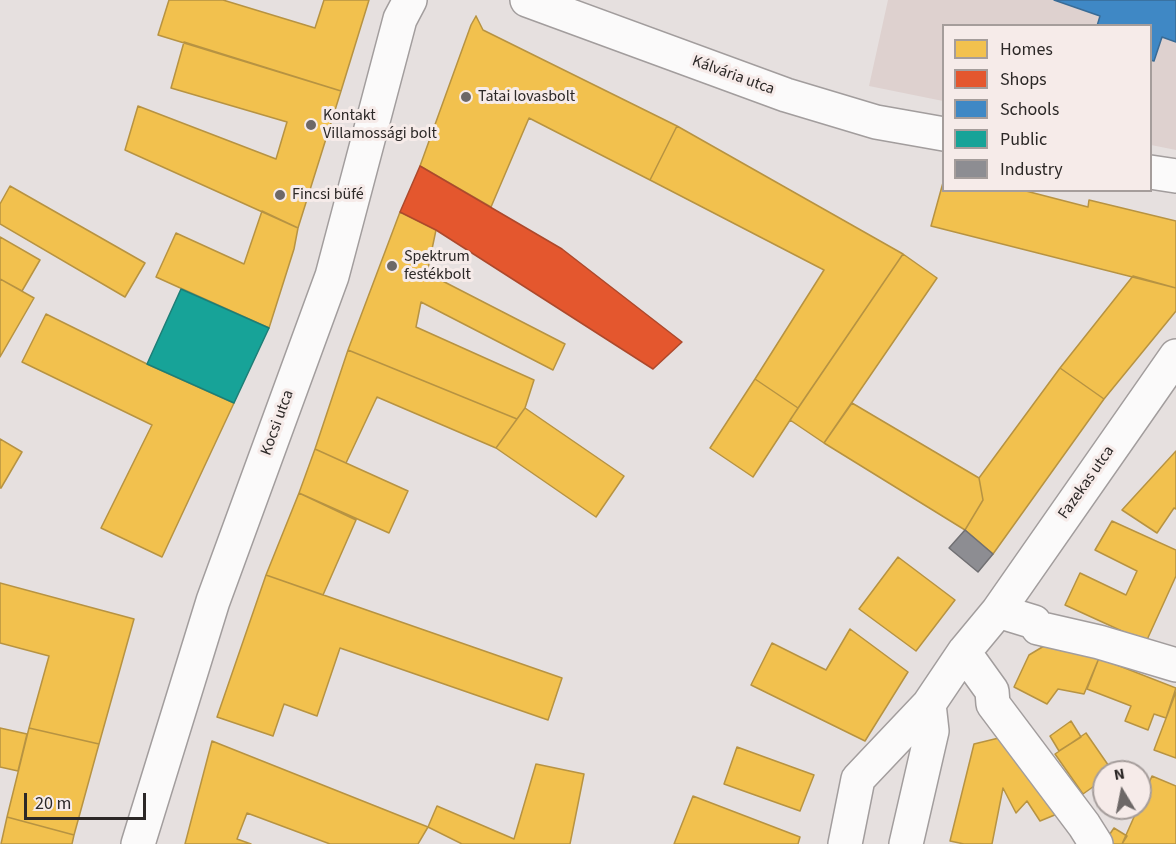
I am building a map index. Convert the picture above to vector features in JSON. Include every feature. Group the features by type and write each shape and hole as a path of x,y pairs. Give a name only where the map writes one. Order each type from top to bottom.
{"street":[{"name":"Kocsi utca","path":"138,844 213,601 332,276 400,19 410,0"},
{"name":"Kálvária utca","path":"527,0 786,95 876,122 942,134"},
{"path":"1152,172 1176,176"},
{"name":"Fazekas utca","path":"845,844 858,779 929,704 964,652 998,611 1176,356"},
{"path":"998,611 1034,622 1038,628 1099,642 1176,665"},
{"path":"964,652 993,691 993,704 1096,844"},
{"path":"906,844 932,731 929,704"}],"shaded area":[{"path":"888,0 1176,0 1176,150 1152,145 1152,24 942,24 942,101 869,86"}],"building: Homes":[{"path":"169,0 223,0 315,28 324,0 369,0 341,91 158,35"},
{"path":"476,16 483,30 677,126 650,180 529,118 491,207 420,166"},
{"path":"184,42 341,91 298,228 125,150 138,106 276,159 287,122 171,88"},
{"path":"677,126 903,254 798,408 755,379 824,270 650,180"},
{"path":"10,186 145,263 125,297 0,224 0,204"},
{"path":"942,186 942,192 1030,192 1088,207 1089,200 1176,221 1176,288 931,226"},
{"path":"262,211 298,228 294,249 269,328 156,277 176,233 244,264"},
{"path":"400,212 436,230 427,273 565,344 553,370 421,302 416,327 534,380 525,408 517,419 348,350"},
{"path":"0,237 40,260 22,291 0,279"},
{"path":"903,254 937,278 824,443 790,420"},
{"path":"1133,276 1176,288 1176,311 1104,399 1060,368"},
{"path":"0,279 34,298 0,357"},
{"path":"46,314 147,364 234,403 162,557 101,528 152,425 22,362"},
{"path":"348,350 517,419 496,448 377,397 346,463 315,449"},
{"path":"1060,368 1104,399 993,554 965,530 983,500 979,478"},
{"path":"755,379 798,408 753,477 710,448"},
{"path":"852,403 979,478 983,500 965,530 824,443"},
{"path":"525,408 624,476 596,517 496,448"},
{"path":"0,439 22,452 1,488 0,488"},
{"path":"315,449 408,491 389,533 299,493"},
{"path":"1176,451 1176,509 1174,508 1157,533 1122,510"},
{"path":"299,493 356,520 323,595 266,575"},
{"path":"1112,521 1176,550 1176,576 1146,642 1065,605 1080,573 1126,595 1137,571 1095,550"},
{"path":"898,557 955,600 916,651 859,609"},
{"path":"266,575 562,678 548,720 340,648 317,716 284,704 273,736 217,717"},
{"path":"0,583 134,619 99,744 29,728 49,656 0,643"},
{"path":"850,629 908,672 865,741 751,685 772,643 826,670"},
{"path":"1044,646 1099,658 1084,694 1058,689 1047,704 1014,687 1029,655"},
{"path":"1099,658 1176,688 1166,718 1154,714 1148,730 1125,721 1131,706 1087,689"},
{"path":"1176,692 1176,758 1154,750"},
{"path":"1071,721 1081,737 1059,751 1050,736"},
{"path":"0,728 27,734 18,771 0,767"},
{"path":"29,728 99,744 74,835 7,817"},
{"path":"1086,733 1105,760 1092,760 1092,788 1083,794 1055,754"},
{"path":"1011,735 1062,812 1040,821 1027,801 1016,813 1003,788 992,844 964,844 950,841 974,744"},
{"path":"212,741 428,827 418,844 330,844 247,813 237,839 251,844 185,844"},
{"path":"737,747 814,775 800,811 724,784"},
{"path":"536,764 584,774 570,844 462,844 428,827 437,806 514,839"},
{"path":"1152,776 1176,786 1176,844 1122,844 1133,820 1152,820"},
{"path":"693,796 800,837 798,844 674,844"},
{"path":"7,817 74,835 72,844 1,844"},
{"path":"1114,828 1127,836 1122,844 1103,844"}],"building: Shops":[{"path":"420,166 562,249 682,342 653,369 436,230 400,212"}],"building: Schools":[{"path":"1054,0 1176,0 1176,42 1162,37 1154,61 1152,60 1152,24 1098,24 1100,16"}],"building: Public":[{"path":"181,289 269,328 234,403 147,364"}],"building: Industry":[{"path":"965,530 993,554 978,572 949,548"}],"place":[{"name":"Tatai lovasbolt","path":"466,97"},
{"name":"Kontakt Villamossági bolt","path":"311,125"},
{"name":"Fincsi büfé","path":"280,195"},
{"name":"Spektrum festékbolt","path":"392,266"}]}
